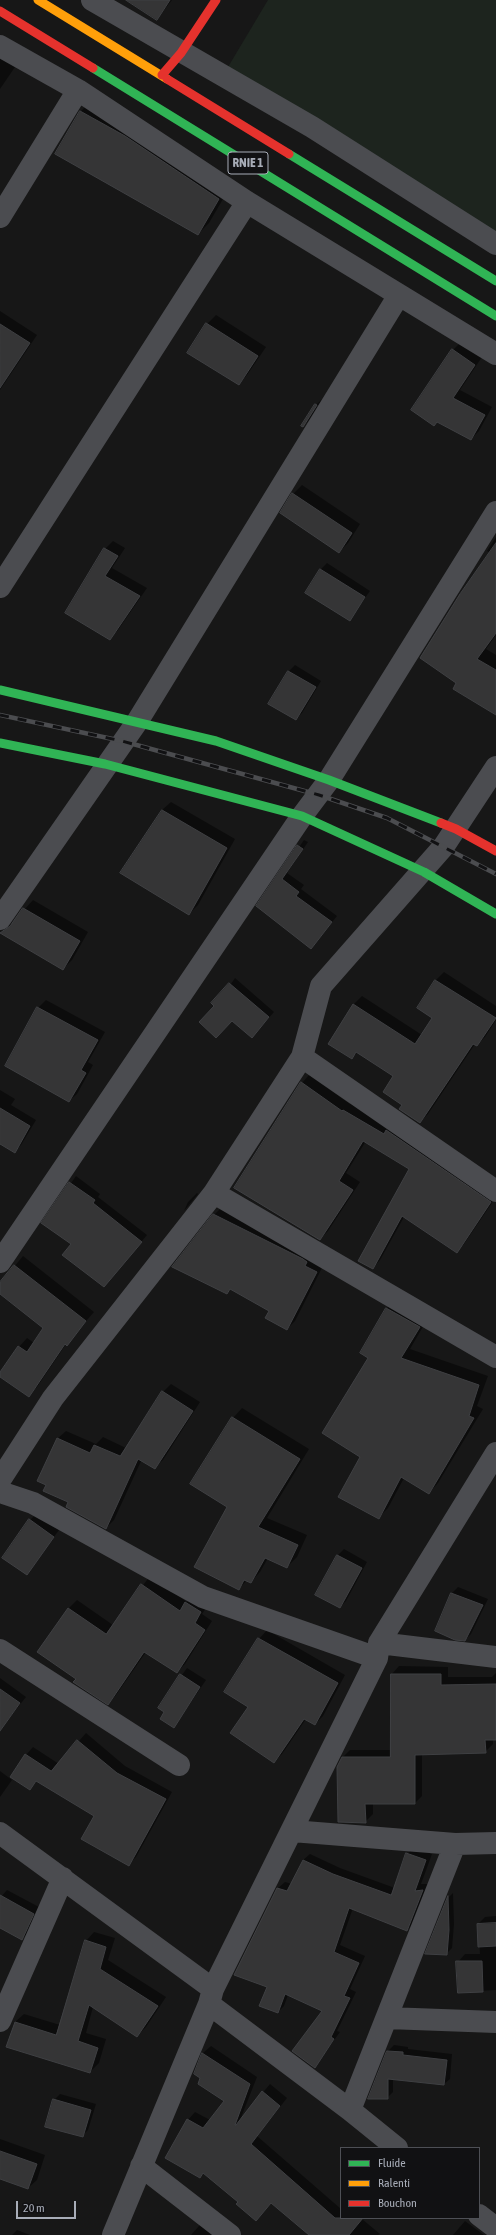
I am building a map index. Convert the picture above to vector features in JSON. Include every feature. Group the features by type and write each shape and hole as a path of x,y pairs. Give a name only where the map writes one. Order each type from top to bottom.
{"main road":[{"name":"RNIE 1","path":"38,0 496,281"},
{"path":"162,75 181,53 216,0"},
{"name":"RNIE 1","path":"0,12 496,316"},
{"path":"0,690 216,740 329,780 456,829 496,851"},
{"path":"0,743 105,764 302,816 424,872 496,914"}],"street":[{"path":"92,0 181,53 312,127 496,244"},
{"path":"0,46 78,90 247,202 496,354"},
{"path":"0,217 78,90"},
{"path":"0,587 247,202"},
{"path":"0,920 105,764 136,722 399,295"},
{"path":"1,1259 302,816 329,780 496,512"},
{"path":"0,1480 54,1398 214,1193 302,1057 321,986 424,872 456,829 496,767"},
{"path":"302,1057 496,1191"},
{"path":"214,1193 496,1357"},
{"path":"113,2235 211,1996 292,1832 378,1650 496,1453"},
{"path":"0,1492 33,1504 203,1598 378,1650 496,1657"},
{"path":"0,1650 179,1765"},
{"path":"292,1832 455,1844 496,1843"},
{"path":"0,1833 63,1878 211,1996 396,2147"},
{"path":"350,2110 455,1844"},
{"path":"1,2013 63,1878"},
{"path":"387,2018 496,2022"},
{"path":"141,2166 230,2235"},
{"path":"480,2216 496,2228"}],"shaded area":[{"path":"268,0 496,0 496,237 228,67"}],"building":[{"path":"126,0 170,0 157,20"},
{"path":"80,111 125,136 219,199 198,235 55,154"},
{"path":"206,323 258,356 239,385 187,353"},
{"path":"0,324 30,343 0,388"},
{"path":"452,349 475,365 453,398 485,415 471,440 437,422 434,426 411,410"},
{"path":"315,404 317,405 303,427 301,426"},
{"path":"292,493 352,533 339,553 280,513"},
{"path":"496,543 496,633 477,659 496,670 496,715 453,689 456,683 420,658 460,594"},
{"path":"104,548 118,556 105,576 140,596 110,640 65,613"},
{"path":"320,569 365,597 350,621 305,593"},
{"path":"288,671 316,687 296,720 268,704"},
{"path":"162,810 227,848 189,915 120,873"},
{"path":"297,845 303,849 282,879 299,892 296,896 332,922 311,949 256,906"},
{"path":"23,908 80,941 63,970 0,933 10,926"},
{"path":"435,980 496,1018 477,1046 473,1044 420,1123 399,1109 402,1105 383,1092 393,1076 356,1052 352,1059 328,1044 353,1004 415,1044 432,1018 417,1008"},
{"path":"229,983 269,1017 252,1038 232,1021 216,1038 199,1022 214,1006 211,1003"},
{"path":"37,1007 98,1040 81,1070 86,1073 69,1102 5,1066"},
{"path":"301,1082 342,1111 343,1110 384,1134 386,1130 491,1202 457,1253 402,1216 373,1269 358,1261 409,1169 363,1141 339,1181 353,1190 320,1240 234,1188"},
{"path":"0,1108 30,1126 15,1153 0,1144"},
{"path":"69,1182 95,1200 93,1203 142,1242 104,1287 62,1255 71,1244 41,1223"},
{"path":"213,1214 303,1259 307,1262 305,1266 317,1272 287,1330 265,1318 269,1311 230,1289 227,1294 172,1267"},
{"path":"14,1265 86,1321 67,1346 65,1344 29,1397 0,1377 0,1372 18,1346 27,1352 43,1328 0,1294 0,1282"},
{"path":"386,1308 420,1327 401,1358 479,1385 469,1416 474,1418 429,1494 401,1477 379,1519 338,1497 360,1457 322,1433 368,1358 360,1353"},
{"path":"162,1391 193,1411 155,1469 138,1459 106,1529 66,1507 68,1502 43,1491 46,1485 37,1481 57,1438 90,1453 94,1445 120,1456"},
{"path":"232,1417 300,1459 258,1527 298,1545 287,1568 265,1558 251,1583 244,1580 239,1590 194,1567 227,1507 190,1484"},
{"path":"29,1519 54,1537 27,1575 2,1558"},
{"path":"337,1555 362,1568 340,1608 315,1595"},
{"path":"141,1584 180,1611 185,1602 201,1612 195,1623 205,1630 177,1673 144,1652 108,1705 73,1682 76,1679 37,1652 68,1608 106,1634"},
{"path":"451,1593 483,1605 465,1641 455,1640 435,1631"},
{"path":"258,1638 338,1683 315,1725 304,1719 274,1763 230,1733 248,1707 224,1692"},
{"path":"180,1674 200,1687 174,1728 160,1719 164,1712 158,1708"},
{"path":"391,1674 441,1674 441,1685 496,1684 496,1740 485,1740 486,1753 415,1755 415,1804 365,1804 366,1823 338,1822 337,1767 342,1757 390,1757"},
{"path":"0,1689 20,1703 0,1731"},
{"path":"77,1740 117,1773 166,1799 129,1866 81,1839 94,1816 36,1781 30,1790 10,1777 25,1754 51,1771"},
{"path":"406,1853 426,1860 415,1891 423,1890 407,1931 349,1908 334,1952 359,1963 344,1996 350,1998 331,2037 334,2039 315,2068 292,2051 322,2011 285,1994 278,2013 259,2006 267,1987 234,1975 277,1888 287,1891 303,1860 333,1874 391,1895"},
{"path":"0,1895 34,1914 22,1940 0,1928"},
{"path":"448,1896 449,1930 447,1955 425,1954"},
{"path":"496,1923 496,1946 478,1947 477,1924"},
{"path":"85,1940 106,1947 100,1969 158,2006 137,2037 89,2005 78,2041 98,2048 90,2073 6,2047 15,2022 56,2035"},
{"path":"456,1961 482,1961 483,1992 458,1993"},
{"path":"387,2051 403,2052 403,2055 447,2060 444,2085 388,2079 388,2099 368,2099"},
{"path":"202,2053 250,2084 235,2125 262,2091 280,2106 251,2144 335,2218 362,2219 349,2235 309,2235 271,2203 256,2221 236,2204 238,2202 203,2173 200,2178 165,2158 187,2119 203,2128 224,2101 198,2084 200,2078 194,2074"},
{"path":"53,2099 91,2110 83,2137 45,2127"},
{"path":"0,2151 37,2164 28,2189 0,2179"}],"railway":[{"path":"0,715 122,741 319,795 387,818 496,874"}],"traffic: fast":[{"path":"93,68 496,316"},
{"path":"289,154 496,281"},
{"path":"0,690 216,741 329,780 441,823"},
{"path":"0,743 105,764 302,816 424,872 496,914"}],"traffic: slow":[{"path":"38,0 167,79"}],"traffic: jam":[{"path":"162,75 181,53 216,0"},
{"path":"0,11 93,68"},
{"path":"167,79 289,154"},
{"path":"441,823 456,829 496,851"}]}
